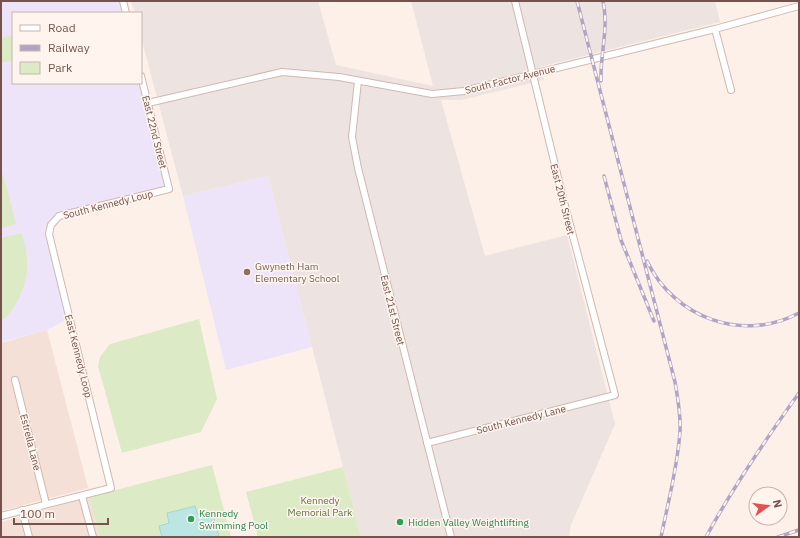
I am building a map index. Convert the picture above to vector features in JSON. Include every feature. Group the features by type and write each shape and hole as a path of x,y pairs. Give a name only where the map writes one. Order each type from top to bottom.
{"street":[{"path":"123,1 126,12"},
{"name":"East 20th Street","path":"515,1 564,202 615,395"},
{"name":"South Factor Avenue","path":"148,103 282,72 339,77 432,94 464,91 715,29 799,6"},
{"path":"715,29 731,90"},
{"name":"East 22nd Street","path":"142,80 169,188"},
{"name":"East 21st Street","path":"358,81 352,137 355,157 451,537"},
{"name":"South Kennedy Loup","path":"51,225 59,216 169,188"},
{"name":"East Kennedy Loop","path":"51,225 49,234 111,488 82,496"},
{"name":"Estrella Lane","path":"15,380 46,504"},
{"name":"South Kennedy Lane","path":"427,443 615,395"},
{"path":"1,516 82,496 93,537"},
{"path":"22,510 29,537"}],"shaded area":[{"path":"1,1 123,1 126,12 12,12 12,84 141,84 169,189 59,216 49,234 70,318 47,330 1,342"},
{"path":"131,1 318,1 336,65 433,86 411,1 715,1 720,22 540,67 544,80 461,100 441,100 485,256 567,235 615,424 571,525 569,537 361,537 268,176 183,196 142,41 142,12 135,12"},
{"name":"Gwyneth Ham Elementary School","path":"268,176 312,347 226,370 183,196"},
{"path":"47,330 88,488 1,511 1,343"},
{"path":"89,497 100,537 1,537 1,522"}],"green space":[{"path":"12,35 12,60 1,63 1,38"},
{"path":"3,174 16,224 1,228 1,175"},
{"path":"22,233 27,257 27,269 24,286 12,310 1,322 1,238"},
{"path":"199,319 217,399 201,432 122,453 98,366 100,357 110,344"},
{"path":"212,465 231,537 100,537 89,497"},
{"name":"Kennedy Memorial Park","path":"343,467 361,537 258,537 246,492"}],"water":[{"name":"Kennedy Swimming Pool","path":"195,506 198,515 212,511 219,537 162,537 159,526 169,523 167,513"}],"railway":[{"path":"577,1 675,382 680,413 679,444 661,537"},
{"path":"601,81 605,31 605,11 603,1"},
{"path":"604,176 621,240 654,321"},
{"path":"647,261 659,281 674,297 692,310 712,320 733,325 755,326 777,322 799,313"},
{"path":"706,537 750,464 799,393"},
{"path":"778,537 799,530"}],"place":[{"name":"Gwyneth Ham Elementary School","path":"247,272"},
{"name":"Kennedy Swimming Pool","path":"191,519"},
{"name":"Hidden Valley Weightlifting","path":"400,522"}]}
